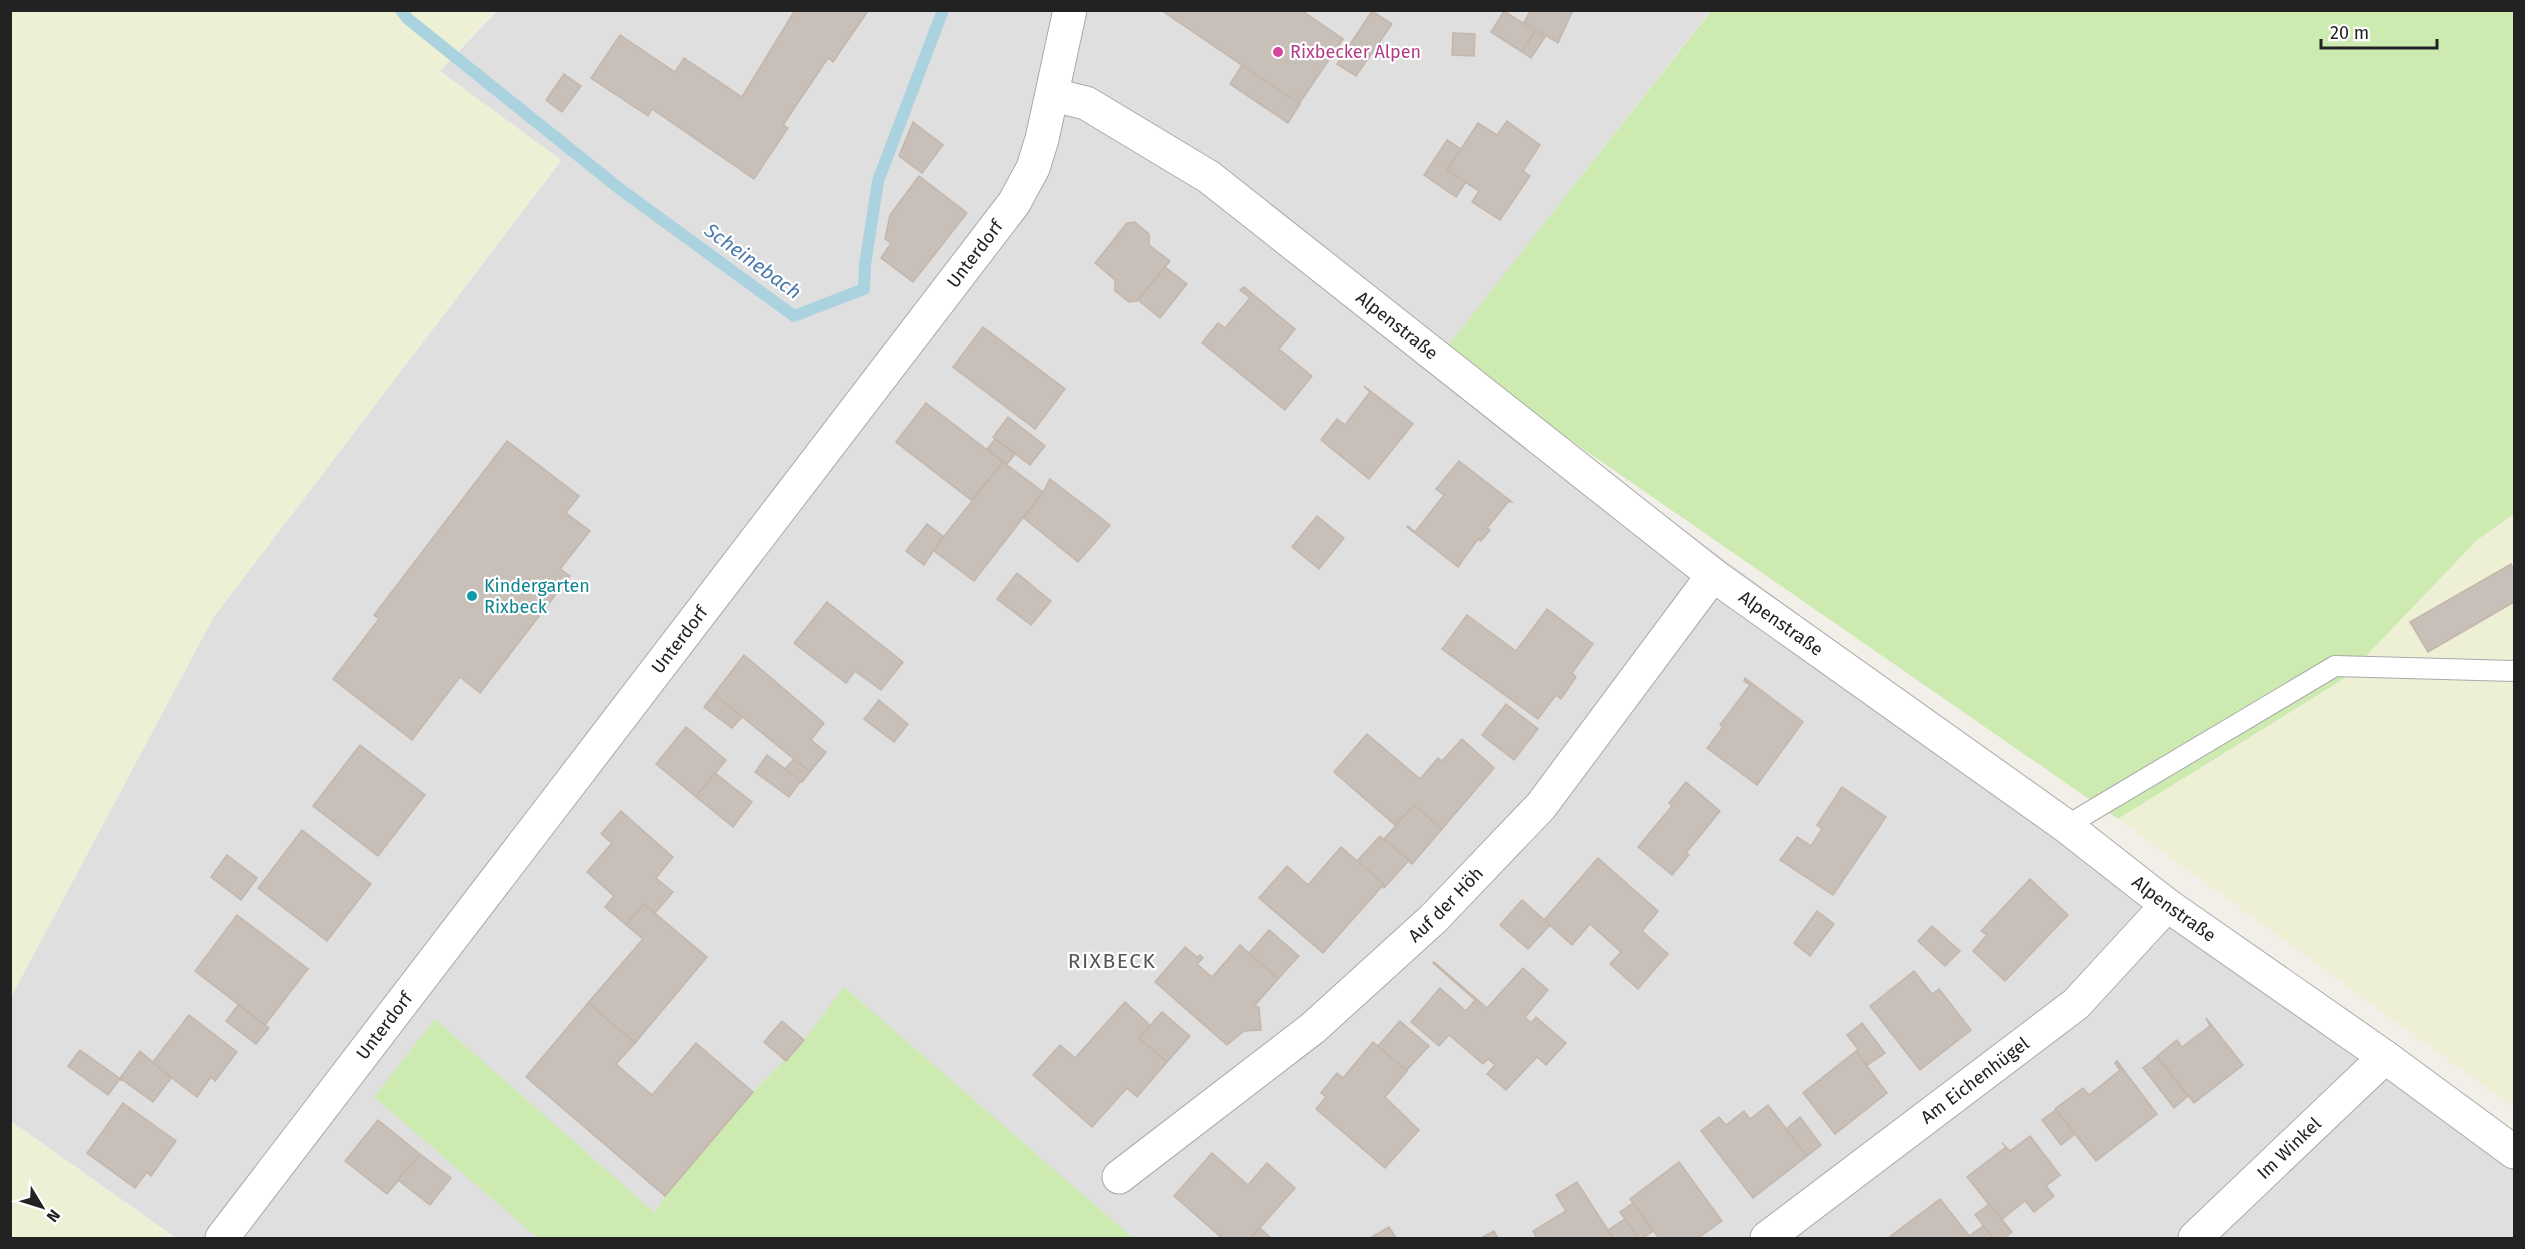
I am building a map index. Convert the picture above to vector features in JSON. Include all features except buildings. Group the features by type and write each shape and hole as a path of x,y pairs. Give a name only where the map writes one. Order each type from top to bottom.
{"street":[{"name":"Unterdorf","path":"222,1239 1014,203 1033,168 1042,139 1070,10"},
{"name":"Alpenstraße","path":"1053,95 1086,103 1209,177 1713,575 2066,826 2167,905 2385,1057 2514,1152"},
{"name":"Auf der Höh","path":"1119,1177 1313,1028 1433,920 1541,806 1713,575"},
{"name":"Am Eichenhügel","path":"1767,1239 2076,1004 2167,905"},
{"name":"Im Winkel","path":"2195,1239 2385,1057"}],"lane":[{"path":"2066,826 2335,666 2514,671"}],"shaded area":[{"path":"1711,10 1444,352 2514,1144 2514,1238 176,1238 11,1121 11,997 213,618 561,161 440,71 497,11"}],"green space":[{"path":"11,10 494,11 440,71 561,160 213,618 11,997"},
{"path":"1711,11 2514,11 2514,514 2477,540 2345,678 2118,819 1443,352"},
{"path":"2514,514 2514,1108 2118,819 2345,678 2477,540"},
{"path":"844,987 1133,1238 538,1238 374,1097 435,1019 655,1213 665,1196 753,1092 804,1040"},
{"path":"10,1121 168,1233 164,1238 11,1238"}],"waterway":[{"name":"Scheinebach","path":"401,10 408,19 620,189 794,316 864,289 865,265 878,181 943,10"}],"place":[{"name":"Rixbecker Alpen","path":"1278,52"},
{"name":"Kindergarten Rixbeck","path":"472,596"}],"district":[{"name":"RIXBECK","path":"1112,961"}]}
